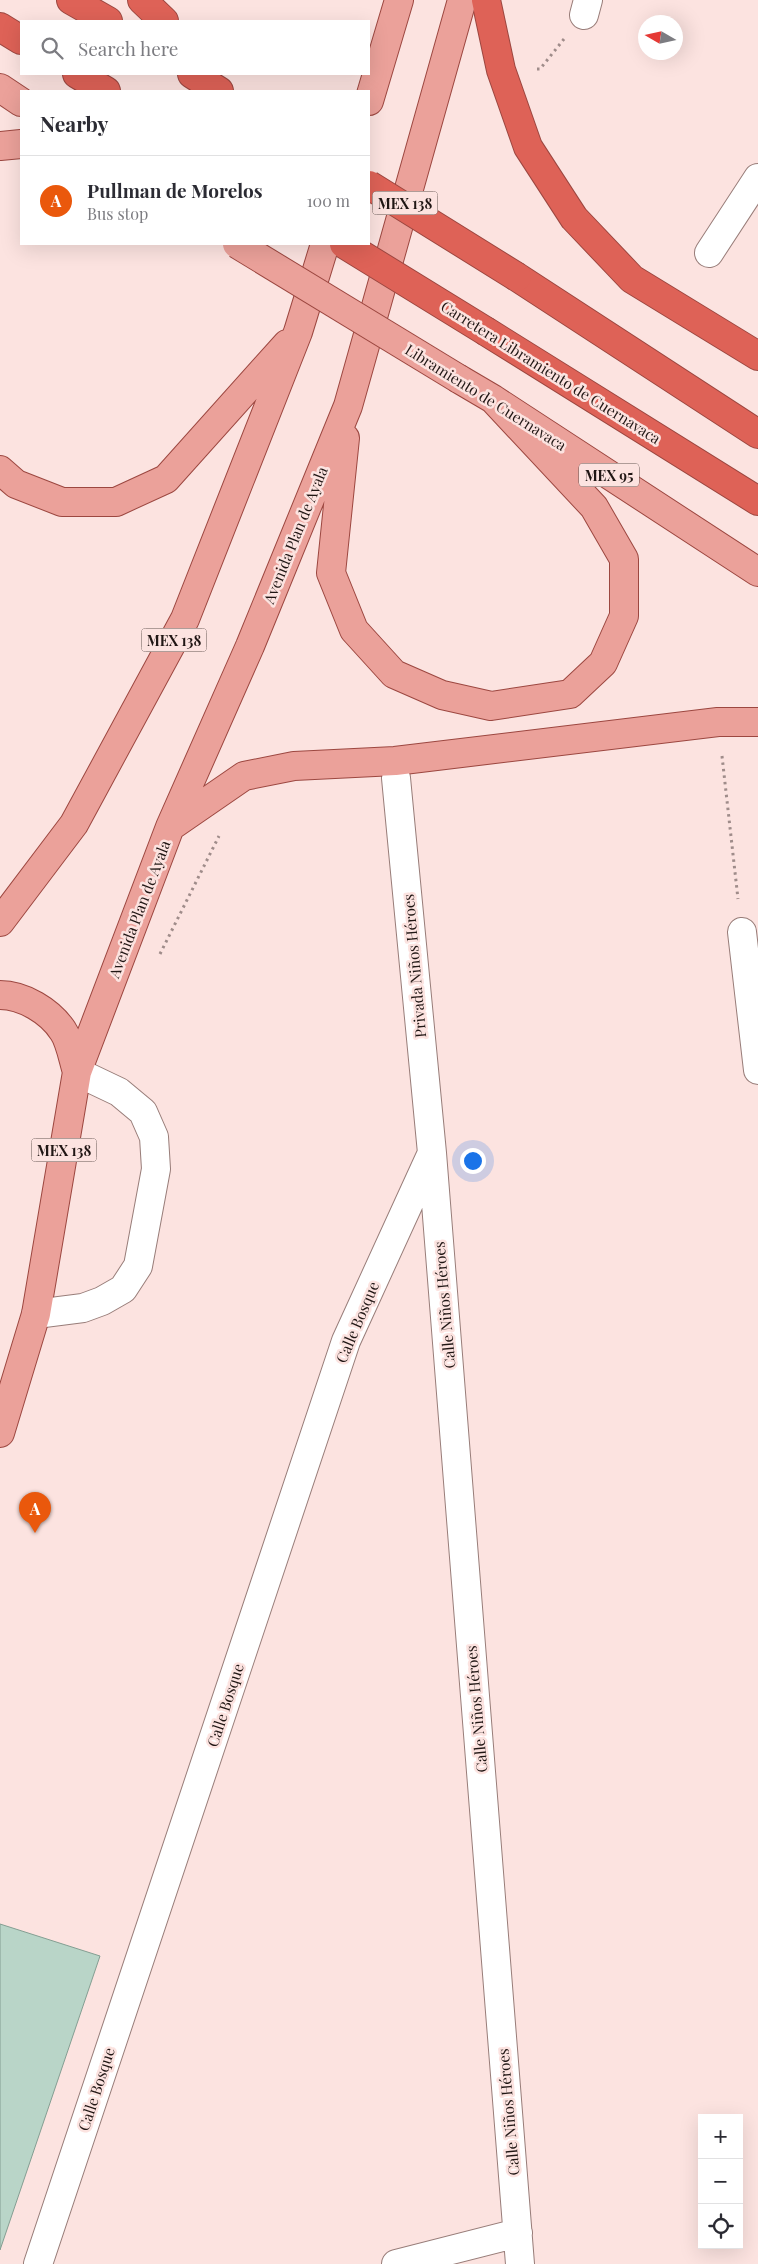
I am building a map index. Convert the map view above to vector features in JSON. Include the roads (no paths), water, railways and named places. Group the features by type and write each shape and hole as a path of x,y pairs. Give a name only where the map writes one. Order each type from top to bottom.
{"highway":[{"path":"71,0 106,20"},
{"path":"142,0 163,20"},
{"path":"486,0 501,70 528,147 574,218 632,279 758,356"},
{"path":"0,28 20,39"},
{"path":"79,75 104,90"},
{"path":"194,75 217,90"},
{"path":"220,75 236,90"},
{"path":"370,186 517,277 758,434"},
{"name":"Carretera Libramiento de Cuernavaca","path":"346,245 758,501"}],"main road":[{"path":"370,98 398,0"},
{"name":"MEX 138","path":"348,406 462,0"},
{"path":"0,88 20,101"},
{"path":"0,146 20,144"},
{"name":"Libramiento de Cuernavaca","path":"239,245 493,399 758,572"},
{"name":"MEX 138","path":"0,922 74,824 185,619 298,332 325,245"},
{"path":"0,470 16,484 62,502 116,502 125,498 166,479 298,332"},
{"path":"348,406 331,572 354,630 394,674 442,695 491,706 570,694 604,663 624,616 624,559 594,507 493,399"},
{"name":"Avenida Plan de Ayala","path":"0,1432 36,1314 77,1072 170,827 250,646 348,406"},
{"path":"170,827 244,776 294,766 395,761 718,722 758,722"},
{"path":"0,995 7,995 39,1007 64,1031 77,1072"}],"street":[{"path":"710,253 758,178"},
{"name":"Privada Niños Héroes","path":"396,778 432,1153"},
{"path":"742,932 758,1070"},
{"path":"36,1314 83,1308 102,1301 122,1290 138,1266 156,1169 154,1137 143,1112 119,1092 77,1072"},
{"name":"Calle Niños Héroes","path":"432,1153 520,2264"},
{"name":"Calle Bosque","path":"38,2264 346,1340 432,1153"},
{"path":"396,2264 518,2232"}],"place":[{"name":"Pullman de Morelos","path":"35,1533"}]}
